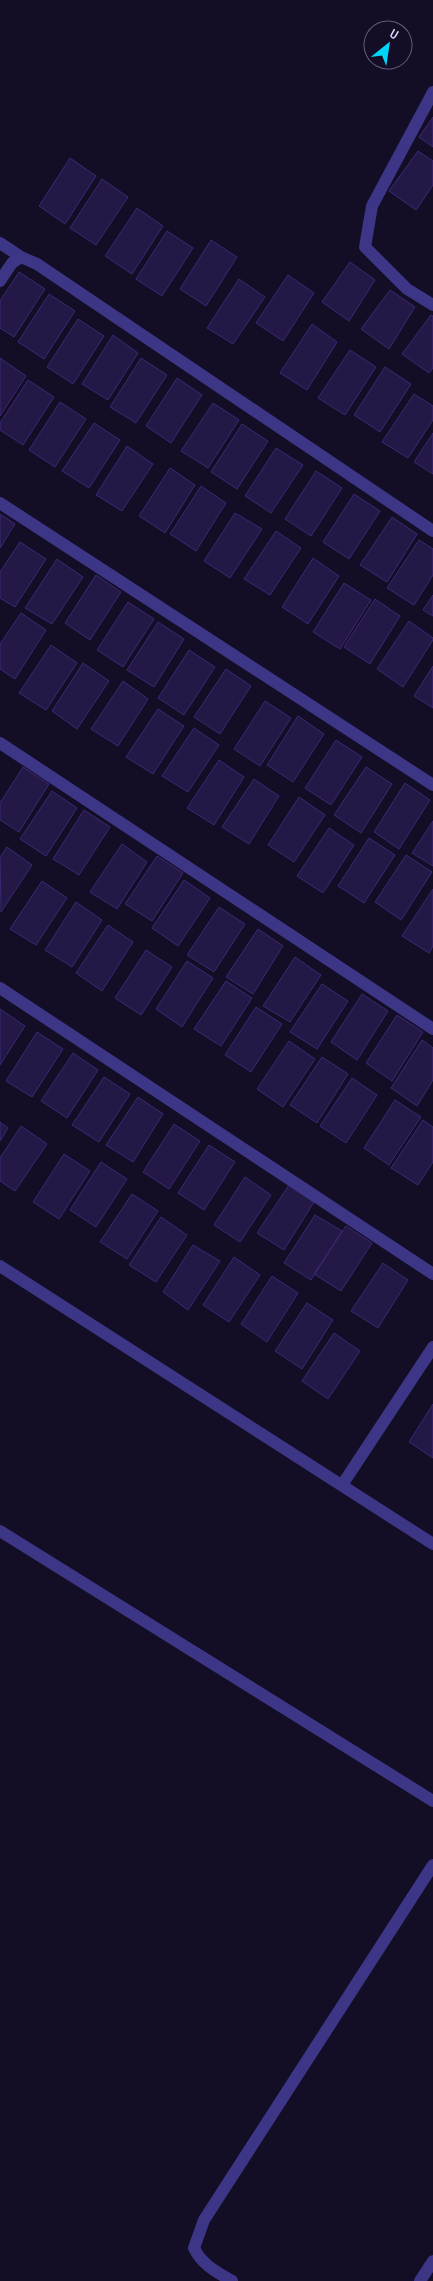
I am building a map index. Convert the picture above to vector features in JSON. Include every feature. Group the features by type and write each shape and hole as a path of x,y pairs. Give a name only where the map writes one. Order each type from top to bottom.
{"street":[{"path":"433,92 372,206 365,247 407,289 433,305"},
{"path":"0,243 21,257 37,264 433,531"},
{"path":"0,280 12,264 21,257"},
{"path":"0,503 433,785"},
{"path":"0,743 433,1029"},
{"path":"0,988 433,1274"},
{"path":"0,1266 433,1544"},
{"path":"342,1485 433,1347"},
{"path":"0,1531 433,1801"},
{"path":"232,2281 209,2267 196,2253 194,2248 204,2220 433,1865"},
{"path":"420,2281 433,2261"}],"building":[{"path":"433,117 433,147 419,137"},
{"path":"418,151 433,161 433,185 416,210 389,191"},
{"path":"70,158 96,176 65,224 39,206"},
{"path":"102,179 128,197 96,245 70,228"},
{"path":"137,208 163,226 132,274 105,256"},
{"path":"167,231 193,248 162,296 136,279"},
{"path":"211,240 237,257 206,306 180,289"},
{"path":"350,262 375,280 349,321 322,302"},
{"path":"19,272 45,289 14,337 0,328 0,301"},
{"path":"288,275 314,293 283,341 256,323"},
{"path":"239,279 265,297 233,344 207,328"},
{"path":"390,290 415,307 389,349 361,329"},
{"path":"49,294 75,311 44,359 18,342"},
{"path":"431,315 433,316 433,368 429,373 402,354"},
{"path":"78,319 104,336 73,384 47,367"},
{"path":"312,324 337,342 307,390 280,373"},
{"path":"113,335 138,353 108,400 82,384"},
{"path":"350,350 376,367 345,415 318,398"},
{"path":"0,358 26,376 0,416"},
{"path":"141,358 167,375 136,423 110,407"},
{"path":"385,367 411,384 380,432 354,415"},
{"path":"177,378 202,395 171,443 146,426"},
{"path":"28,380 54,397 23,445 0,430 0,423"},
{"path":"414,394 433,406 433,420 408,458 382,442"},
{"path":"60,402 86,419 55,467 29,450"},
{"path":"213,403 239,420 208,468 181,451"},
{"path":"94,423 120,440 89,488 62,471"},
{"path":"242,424 268,441 237,489 211,472"},
{"path":"433,433 433,474 414,462"},
{"path":"127,446 153,464 122,511 96,495"},
{"path":"276,448 303,465 271,513 245,496"},
{"path":"170,468 195,485 165,533 139,516"},
{"path":"316,471 342,488 311,536 285,519"},
{"path":"201,486 226,503 196,551 170,534"},
{"path":"354,494 380,511 349,559 323,542"},
{"path":"235,513 262,529 230,578 204,561"},
{"path":"0,514 15,524 0,548"},
{"path":"392,517 417,534 387,582 360,565"},
{"path":"276,531 301,548 270,595 244,579"},
{"path":"419,540 433,549 433,575 414,605 387,588"},
{"path":"20,542 46,559 15,607 0,598 0,572"},
{"path":"313,558 339,576 308,624 282,607"},
{"path":"57,559 83,577 52,624 25,608"},
{"path":"96,575 121,592 90,640 65,623"},
{"path":"344,583 371,600 340,649 313,632"},
{"path":"433,595 433,616 423,610"},
{"path":"375,599 400,616 370,664 344,647"},
{"path":"128,602 154,619 123,667 97,650"},
{"path":"21,613 46,630 15,679 0,669 0,644"},
{"path":"409,621 433,638 433,640 403,687 377,669"},
{"path":"158,622 184,639 154,687 127,670"},
{"path":"51,645 77,663 46,710 19,693"},
{"path":"189,650 215,667 184,715 158,698"},
{"path":"83,663 109,681 77,729 52,711"},
{"path":"433,666 433,708 414,696"},
{"path":"226,669 251,686 220,734 194,717"},
{"path":"123,681 148,699 118,746 91,729"},
{"path":"265,701 291,718 260,766 234,749"},
{"path":"158,709 184,726 153,774 126,757"},
{"path":"298,716 324,734 293,782 267,765"},
{"path":"194,728 219,745 188,792 162,776"},
{"path":"336,740 362,757 331,805 305,788"},
{"path":"219,760 244,777 214,825 187,808"},
{"path":"23,767 49,784 19,832 0,820 0,803"},
{"path":"366,767 392,784 361,833 334,815"},
{"path":"254,779 279,796 249,844 222,827"},
{"path":"405,783 430,800 399,849 374,832"},
{"path":"52,791 77,808 46,856 20,839"},
{"path":"299,797 325,815 294,862 268,845"},
{"path":"84,810 110,827 79,875 53,859"},
{"path":"433,821 433,866 412,853"},
{"path":"329,828 354,845 323,893 297,876"},
{"path":"369,838 395,855 364,903 338,886"},
{"path":"122,844 147,862 117,909 90,892"},
{"path":"7,847 32,865 1,912 0,857"},
{"path":"406,855 432,872 401,920 375,902"},
{"path":"157,856 183,873 152,921 125,904"},
{"path":"184,880 210,898 178,946 152,928"},
{"path":"42,881 67,898 36,945 10,929"},
{"path":"433,889 433,946 429,953 402,936"},
{"path":"76,902 102,920 72,967 45,950"},
{"path":"219,907 245,924 214,972 187,955"},
{"path":"108,925 133,942 102,991 76,973"},
{"path":"258,929 283,946 253,994 226,977"},
{"path":"146,950 172,967 141,1015 115,998"},
{"path":"295,957 321,975 290,1022 263,1006"},
{"path":"187,961 213,978 182,1027 156,1009"},
{"path":"226,981 252,998 221,1046 194,1029"},
{"path":"322,984 348,1001 317,1049 290,1032"},
{"path":"362,994 388,1011 357,1060 331,1042"},
{"path":"256,1007 282,1024 251,1072 225,1055"},
{"path":"0,1009 25,1026 0,1065"},
{"path":"397,1015 423,1032 392,1081 366,1063"},
{"path":"37,1032 63,1049 32,1097 6,1081"},
{"path":"422,1040 433,1048 433,1080 417,1106 391,1088"},
{"path":"289,1041 315,1059 283,1107 257,1089"},
{"path":"73,1053 98,1070 67,1118 41,1101"},
{"path":"322,1057 348,1074 317,1123 290,1105"},
{"path":"104,1077 130,1094 99,1142 72,1125"},
{"path":"352,1078 377,1095 346,1143 320,1126"},
{"path":"138,1097 163,1114 133,1162 106,1145"},
{"path":"395,1100 421,1117 389,1165 364,1148"},
{"path":"423,1120 433,1127 433,1162 418,1185 391,1168"},
{"path":"0,1122 8,1128 0,1141"},
{"path":"174,1124 200,1141 169,1189 143,1172"},
{"path":"21,1126 47,1144 15,1191 0,1181 0,1158"},
{"path":"209,1145 235,1162 204,1210 178,1193"},
{"path":"64,1154 90,1171 59,1219 33,1202"},
{"path":"101,1162 127,1179 96,1227 70,1210"},
{"path":"245,1177 271,1195 240,1242 214,1225"},
{"path":"289,1185 314,1202 284,1250 257,1233"},
{"path":"132,1194 158,1211 127,1259 100,1242"},
{"path":"315,1215 342,1231 311,1280 284,1263"},
{"path":"161,1217 187,1235 156,1282 129,1265"},
{"path":"346,1226 372,1243 341,1291 314,1274"},
{"path":"193,1245 220,1261 188,1310 163,1292"},
{"path":"234,1257 260,1275 229,1322 203,1305"},
{"path":"383,1263 408,1280 378,1328 351,1311"},
{"path":"272,1276 298,1293 267,1342 241,1324"},
{"path":"307,1303 333,1320 302,1369 275,1351"},
{"path":"334,1333 360,1351 328,1399 302,1381"},
{"path":"433,1404 433,1458 409,1442"}]}
